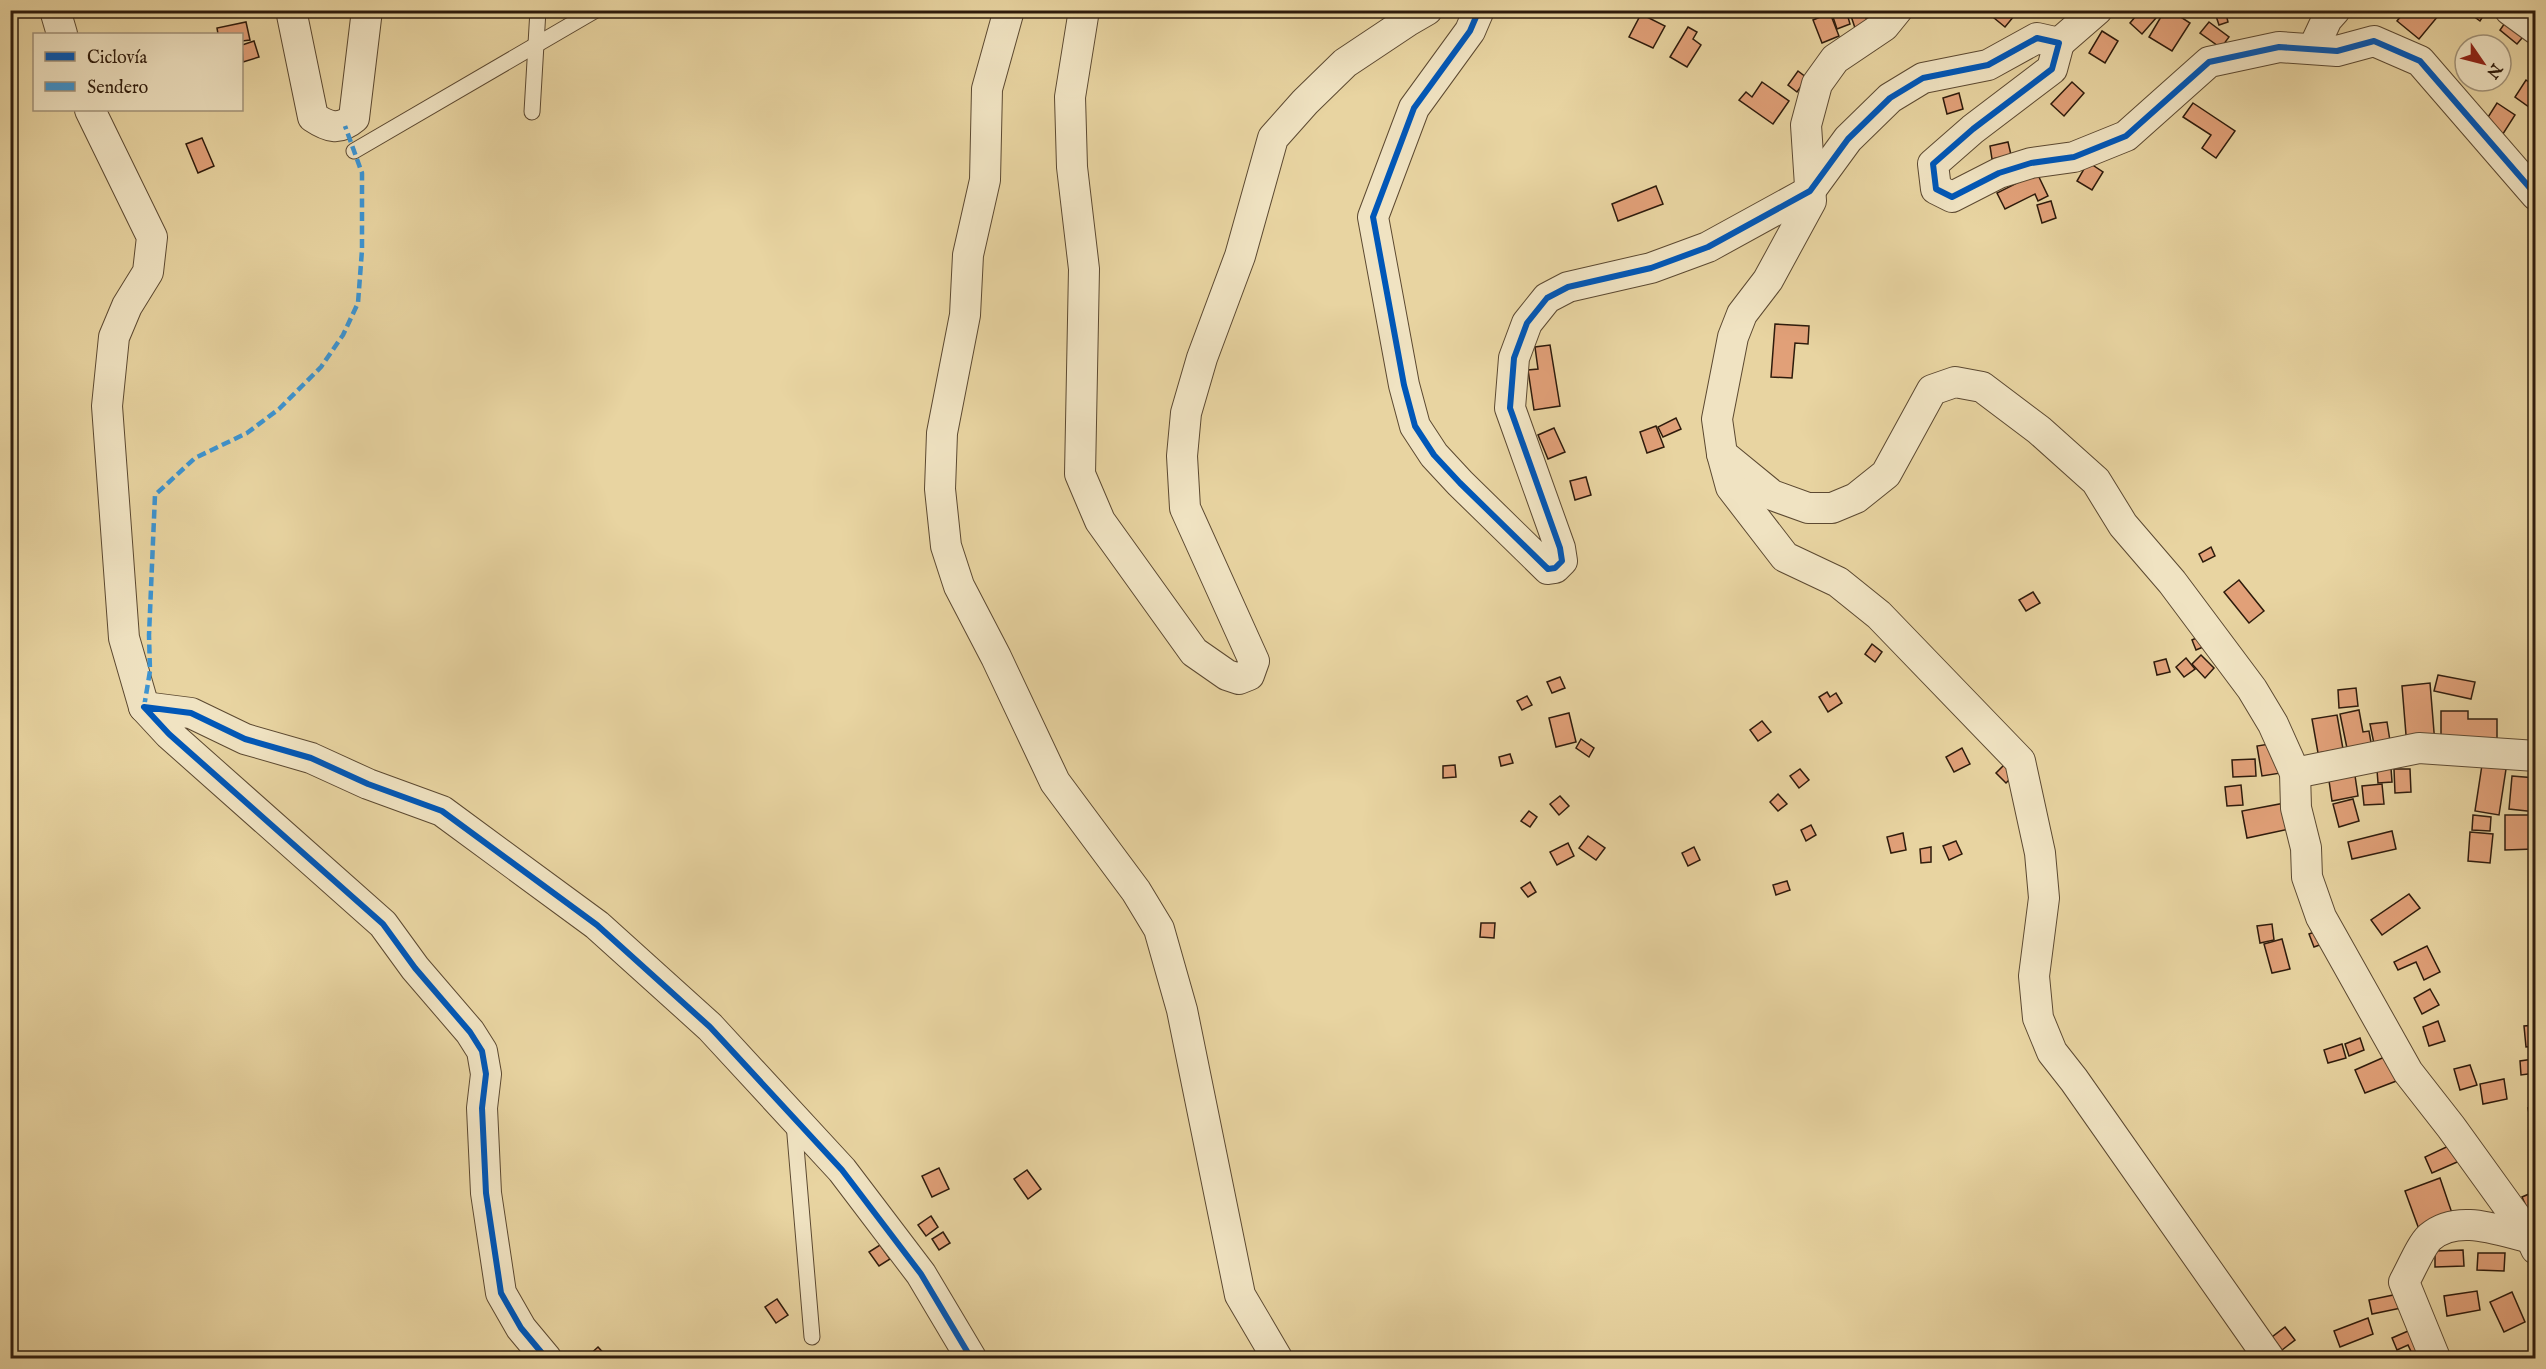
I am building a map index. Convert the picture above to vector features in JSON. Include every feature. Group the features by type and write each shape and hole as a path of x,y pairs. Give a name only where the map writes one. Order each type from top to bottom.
{"street":[{"path":"55,10 62,33"},
{"path":"291,10 313,117 329,127 345,126 354,118 367,10"},
{"path":"1009,10 987,89 985,180 968,255 965,315 942,433 940,489 946,546 959,586 1055,782 1136,891 1159,929 1182,1010 1240,1295 1277,1359"},
{"path":"1084,10 1070,97 1072,167 1084,269 1080,474 1100,521 1194,652 1227,675 1239,679 1249,675 1254,661 1185,507 1182,456 1186,413 1202,358 1240,256 1273,138 1305,102 1345,63 1428,10"},
{"path":"1479,10 1470,31 1414,108 1373,217 1404,385 1415,426 1434,455 1460,483 1548,568 1556,568 1562,561 1560,548 1510,408 1514,358 1527,323 1546,298 1568,287 1651,268 1708,247 1810,191 1848,139 1890,98 1923,78 1988,65 2037,38 2059,43"},
{"path":"1897,10 1884,26 1835,59 1817,84 1806,125 1811,201 1768,280 1742,314 1733,337 1717,419 1722,454 1731,487 1785,557 1838,582 1879,615 2020,761 2040,853 2044,898 2034,976 2038,1018 2052,1052 2074,1080 2269,1359"},
{"path":"2097,10 2059,43 2052,69 1973,129 1933,164 1936,189 1953,197 1999,173 2031,163 2074,157 2126,136 2209,62 2279,47 2337,51 2374,41 2420,61 2535,195"},
{"path":"2313,50 2326,19 2335,10"},
{"path":"2510,10 2535,29"},
{"path":"90,111 152,237 148,272 127,306 114,337 107,405 124,638 144,707 169,734 383,924 415,968 470,1032 482,1051 486,1074 482,1108 486,1192 501,1293 520,1328 546,1359"},
{"path":"1722,454 1772,495 1808,508 1832,508 1856,498 1886,474 1932,390 1955,382 1982,387 2039,430 2097,481 2123,525 2172,582 2252,689 2272,724 2295,773 2296,808 2306,848 2307,877 2321,917 2408,1072 2534,1241"},
{"path":"144,707 191,713 245,739 311,758 368,784 442,811 597,925 711,1027 842,1170 921,1274 971,1359"},
{"path":"2295,773 2419,748 2535,756"},
{"path":"2435,1359 2404,1282 2430,1237 2447,1228 2468,1224 2534,1241"}],"lane":[{"path":"532,112 538,10"},
{"path":"354,151 596,10"},
{"path":"793,1117 812,1337"}],"building":[{"path":"1846,10 1850,24 1837,29 1832,14"},
{"path":"1849,10 1863,10 1869,26 1856,31"},
{"path":"1989,10 2019,10 2005,27 1988,13"},
{"path":"2141,10 2163,10 2142,34 2130,23"},
{"path":"2165,10 2170,10 2190,23 2172,51 2149,37"},
{"path":"2214,10 2225,10 2228,22 2219,25"},
{"path":"2406,10 2443,10 2419,39 2397,21"},
{"path":"2465,10 2487,10 2480,21"},
{"path":"1830,13 1839,36 1822,43 1813,20"},
{"path":"1641,14 1665,26 1653,48 1629,37"},
{"path":"2509,17 2527,32 2517,44 2513,41 2513,33 2504,33 2500,30"},
{"path":"246,22 250,40 243,41 243,33 218,33 217,28"},
{"path":"2209,22 2229,37 2221,48 2200,33"},
{"path":"1688,27 1697,32 1693,39 1701,45 1687,67 1670,57"},
{"path":"2102,31 2118,41 2105,63 2089,53"},
{"path":"254,41 259,57 243,62 243,45"},
{"path":"1798,71 1807,78 1797,92 1788,85"},
{"path":"2526,80 2536,87 2536,112 2515,97"},
{"path":"1762,82 1789,101 1773,124 1739,100 1746,92 1752,97"},
{"path":"2072,82 2084,93 2064,116 2051,104"},
{"path":"1959,93 1963,109 1947,114 1943,98"},
{"path":"2193,103 2235,131 2216,158 2202,148 2211,135 2183,117"},
{"path":"2497,103 2515,115 2501,137 2483,125"},
{"path":"202,138 214,166 198,173 186,144"},
{"path":"2008,142 2011,155 1992,159 1990,146"},
{"path":"2088,162 2103,172 2092,190 2077,181"},
{"path":"2037,173 2048,196 2038,201 2035,194 2005,209 1997,193"},
{"path":"1656,186 1663,204 1618,221 1612,204"},
{"path":"2051,201 2056,218 2042,223 2037,205"},
{"path":"1775,324 1809,326 1808,344 1795,343 1792,378 1771,377"},
{"path":"1550,345 1560,406 1534,410 1528,370 1538,369 1535,347"},
{"path":"1676,418 1681,429 1663,437 1658,427"},
{"path":"1656,426 1664,447 1647,453 1640,432"},
{"path":"1554,428 1565,452 1548,459 1538,435"},
{"path":"1586,477 1591,495 1575,500 1570,481"},
{"path":"2211,547 2215,556 2203,562 2199,554"},
{"path":"2239,580 2264,611 2249,623 2224,592"},
{"path":"2033,592 2040,603 2026,611 2019,600"},
{"path":"2205,634 2210,644 2196,650 2192,640"},
{"path":"1872,644 1882,652 1875,662 1865,654"},
{"path":"2201,655 2214,668 2205,678 2192,664"},
{"path":"2186,658 2195,669 2184,677 2176,667"},
{"path":"2166,659 2170,672 2157,675 2154,662"},
{"path":"2438,675 2475,682 2471,699 2434,691"},
{"path":"1560,677 1565,688 1552,693 1547,682"},
{"path":"2430,683 2435,744 2407,747 2402,686"},
{"path":"2356,688 2358,706 2339,708 2338,690"},
{"path":"1827,692 1830,697 1836,693 1842,703 1828,712 1819,697"},
{"path":"1527,696 1532,705 1522,710 1517,701"},
{"path":"2359,710 2363,732 2369,731 2372,748 2348,753 2340,714"},
{"path":"2441,711 2468,711 2468,719 2497,719 2497,746 2441,746"},
{"path":"1569,713 1576,742 1556,747 1549,718"},
{"path":"2337,715 2343,749 2318,753 2312,719"},
{"path":"1762,721 1771,732 1758,741 1750,730"},
{"path":"2387,722 2391,747 2375,749 2370,724"},
{"path":"1581,739 1594,748 1589,757 1576,748"},
{"path":"2275,743 2281,773 2262,776 2257,746"},
{"path":"1962,748 1970,764 1954,772 1946,757"},
{"path":"1510,754 1513,763 1501,766 1499,757"},
{"path":"2255,759 2256,776 2233,777 2232,760"},
{"path":"2006,763 2016,773 2006,783 1996,773"},
{"path":"1455,765 1456,777 1443,778 1443,766"},
{"path":"2482,765 2506,769 2499,815 2475,811"},
{"path":"2391,768 2392,782 2378,783 2377,770"},
{"path":"1800,769 1809,780 1799,788 1790,776"},
{"path":"2354,769 2358,796 2332,801 2328,774"},
{"path":"2394,769 2410,769 2411,792 2395,793"},
{"path":"2512,776 2536,778 2536,812 2509,809"},
{"path":"2382,784 2384,804 2364,805 2362,786"},
{"path":"2241,785 2243,805 2227,806 2225,787"},
{"path":"1778,794 1787,804 1778,811 1770,802"},
{"path":"1560,796 1569,806 1559,815 1550,804"},
{"path":"2353,799 2359,821 2339,827 2333,804"},
{"path":"2285,803 2289,829 2247,838 2242,811"},
{"path":"1529,811 1537,817 1530,827 1521,821"},
{"path":"2473,815 2491,817 2490,831 2472,830"},
{"path":"2505,815 2535,815 2534,849 2505,850"},
{"path":"1811,825 1816,835 1806,841 1801,830"},
{"path":"2392,831 2396,849 2352,859 2348,842"},
{"path":"2470,832 2493,834 2490,863 2468,861"},
{"path":"1903,833 1906,850 1891,853 1887,837"},
{"path":"1588,836 1605,848 1596,860 1579,848"},
{"path":"1956,841 1962,854 1949,860 1943,846"},
{"path":"1568,843 1574,856 1557,865 1550,852"},
{"path":"1694,847 1700,860 1688,866 1682,853"},
{"path":"1931,847 1931,862 1921,863 1920,849"},
{"path":"1787,881 1790,890 1776,895 1773,885"},
{"path":"1530,882 1536,892 1528,897 1521,888"},
{"path":"2409,894 2420,908 2382,935 2371,920"},
{"path":"1481,923 1495,923 1494,938 1480,937"},
{"path":"2272,924 2274,940 2260,943 2257,926"},
{"path":"2320,930 2325,943 2314,947 2309,934"},
{"path":"2282,939 2290,969 2272,973 2264,944"},
{"path":"2427,946 2440,972 2424,980 2416,962 2398,970 2394,962"},
{"path":"2430,989 2439,1005 2422,1014 2414,998"},
{"path":"2438,1021 2445,1041 2429,1046 2423,1027"},
{"path":"2536,1025 2536,1046 2526,1047 2524,1026"},
{"path":"2360,1038 2364,1050 2349,1056 2345,1044"},
{"path":"2342,1044 2346,1058 2328,1063 2324,1050"},
{"path":"2389,1055 2399,1080 2365,1093 2355,1070"},
{"path":"2533,1059 2535,1073 2521,1075 2520,1061"},
{"path":"2470,1065 2477,1085 2460,1090 2454,1069"},
{"path":"2504,1079 2507,1099 2483,1104 2480,1084"},
{"path":"2536,1107 2536,1124 2531,1125 2528,1108"},
{"path":"2457,1142 2464,1159 2432,1173 2425,1157"},
{"path":"939,1168 949,1189 932,1197 922,1176"},
{"path":"1027,1170 1041,1189 1028,1199 1014,1179"},
{"path":"2440,1178 2454,1219 2420,1232 2405,1191"},
{"path":"2536,1191 2536,1212 2530,1215 2522,1197"},
{"path":"931,1216 938,1227 926,1236 918,1225"},
{"path":"943,1232 950,1243 939,1250 932,1239"},
{"path":"880,1245 890,1259 879,1266 869,1252"},
{"path":"2463,1250 2464,1266 2435,1267 2435,1251"},
{"path":"2478,1253 2505,1253 2504,1271 2477,1270"},
{"path":"2477,1291 2480,1310 2447,1316 2444,1296"},
{"path":"2512,1292 2525,1322 2504,1332 2490,1302"},
{"path":"2403,1293 2406,1307 2372,1314 2369,1300"},
{"path":"777,1299 788,1315 776,1323 765,1307"},
{"path":"2368,1318 2373,1334 2340,1347 2334,1331"},
{"path":"2285,1327 2295,1340 2282,1350 2272,1337"},
{"path":"2415,1328 2427,1358 2414,1358 2408,1345 2397,1350 2392,1338"},
{"path":"598,1347 608,1358 586,1358"}],"marked path":[{"path":"144,707 150,671 149,635 155,495 195,458 247,433 279,409 321,367 343,335 358,303 362,250 362,173 345,126"}],"cycle path":[{"path":"1479,10 1470,31 1414,108 1373,217 1404,385 1415,426 1434,455 1460,483 1548,569 1555,568 1562,561 1560,548 1510,408 1514,358 1527,323 1547,298 1568,287 1651,268 1708,247 1810,191 1848,139 1890,98 1923,78 1988,65 2037,38 2059,43 2052,69 1973,129 1933,164 1936,189 1952,197 1999,173 2031,163 2074,157 2126,136 2209,62 2279,47 2337,51 2374,41 2420,61 2536,195"},
{"path":"546,1358 521,1328 501,1293 486,1193 482,1108 486,1074 482,1051 470,1032 415,968 383,924 169,734 144,707 191,713 245,739 311,758 368,784 442,811 597,925 710,1027 842,1170 921,1274 971,1358"}]}
